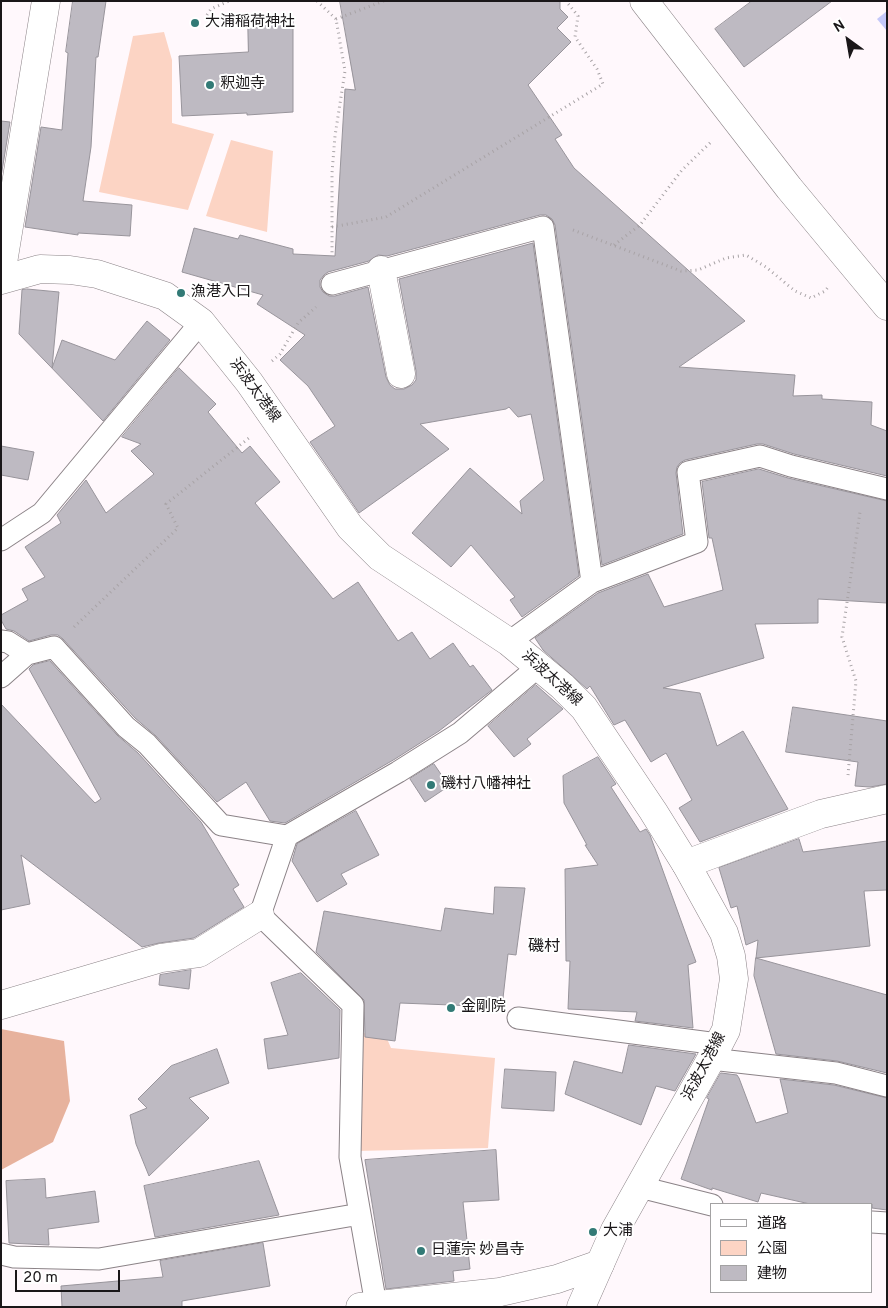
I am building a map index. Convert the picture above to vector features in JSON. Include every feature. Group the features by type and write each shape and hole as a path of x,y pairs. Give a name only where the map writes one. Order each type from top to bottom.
{"street":[{"path":"1,275 46,1"},
{"path":"644,1 789,188 887,306"},
{"name":"浜波太港線","path":"1,280 40,269 70,270 97,274 165,296 200,322 249,382 350,528 380,557 509,642 562,686 584,708 686,864 724,933 731,956 734,979 726,1030 615,1230 581,1307"},
{"path":"381,270 401,374"},
{"path":"686,864 821,814 887,800"},
{"path":"1,1005 161,958 199,953 260,915"},
{"path":"368,1306 500,1292 557,1279 600,1264"}],"lane":[{"path":"332,284 543,227 592,582"},
{"path":"1,540 42,513 200,322"},
{"path":"509,642 592,582 697,542 688,472 760,456 887,490"},
{"path":"1,641 8,642 28,654"},
{"path":"1,677 28,654 54,647 126,727 147,744 221,825 287,836 398,772 460,733 539,666"},
{"path":"287,836 260,915 353,1005 350,1157 360,1214 368,1306"},
{"path":"518,1018 836,1073 887,1086"},
{"path":"640,1187 710,1204"},
{"path":"1,1254 14,1258 99,1259 360,1214"},
{"path":"873,1222 887,1223"}],"path":[{"path":"207,15 210,9 228,1"},
{"path":"249,382 280,354 298,323 331,294 332,173 335,136 345,71 336,19 317,1"},
{"path":"336,19 384,1"},
{"path":"332,227 386,218 602,84 597,68 575,36 578,16 566,1"},
{"path":"613,245 640,225 682,170 735,118"},
{"path":"543,227 577,230 681,271 698,270 726,258 746,255 766,267 795,291 811,298 825,290 850,261"},
{"path":"54,647 178,528 166,504 274,419"},
{"path":"845,809 856,681 842,637 864,484"}],"green space":[{"path":"164,32 172,60 172,123 214,134 188,210 99,192 133,36"},
{"path":"231,140 273,151 267,232 206,216"},
{"path":"359,1033 385,1034 391,1048 495,1058 488,1148 356,1151"}],"shaded area":[{"path":"1,1029 64,1041 70,1101 53,1142 1,1170"}],"water":[{"path":"887,11 887,31 877,19"}],"building":[{"path":"73,1 106,1 98,57 96,57 91,147 83,201 132,205 130,236 78,233 78,235 25,227 41,127 62,130 68,53 66,52"},
{"path":"340,1 560,1 560,9 568,17 557,28 571,42 528,85 562,135 555,139 574,168 745,321 679,367 795,375 793,396 822,395 822,399 872,402 871,425 887,431 887,476 794,454 763,444 685,460 677,467 676,473 683,534 602,565 555,225 552,219 546,215 540,215 387,256 378,255 369,261 328,272 320,280 320,287 329,296 335,296 368,287 386,377 390,385 395,389 404,389 412,385 416,380 416,371 399,279 533,243 579,576 522,617 510,600 515,597 471,545 451,567 412,533 470,468 522,514 520,501 544,480 531,414 518,417 509,407 420,424 449,449 359,513 310,442 335,426 308,386 280,360 305,335 257,304 263,295 182,272 194,228 238,239 240,235 293,249 293,254 335,256 345,89 355,90"},
{"path":"752,1 832,1 744,67 715,29"},
{"path":"248,17 293,17 293,112 182,116 179,56 248,52"},
{"path":"1,121 10,122 1,177"},
{"path":"22,290 59,292 52,368 62,340 115,360 147,321 170,340 103,421 19,334"},
{"path":"179,368 216,404 208,412 242,453 250,446 280,482 255,503 333,599 358,582 398,641 412,632 430,659 453,643 470,667 473,665 492,690 439,731 285,823 270,821 246,782 217,802 156,736 135,718 63,639 58,635 51,635 29,641 14,631 6,629 1,620 1,615 28,600 22,589 45,577 25,547 61,523 57,515 86,480 106,513 154,474 131,451 141,444 122,437"},
{"path":"1,446 34,452 28,480 1,475"},
{"path":"759,469 788,478 887,501 887,603 818,599 818,623 755,624 764,658 663,688 700,693 717,746 743,731 788,809 700,842 679,808 692,800 666,753 651,762 625,720 614,725 590,686 587,689 543,650 535,638 598,593 648,574 664,607 723,590 712,538 709,538 702,482"},
{"path":"50,661 117,735 138,753 201,822 239,885 233,889 244,907 194,938 142,947 21,855 30,904 1,910 1,704 95,803 101,799 29,669 33,665"},
{"path":"536,685 563,709 527,739 531,744 514,757 488,726"},
{"path":"793,707 887,721 887,784 870,787 855,786 858,762 786,752"},
{"path":"598,757 616,784 611,787 640,832 646,829 650,835 696,962 688,965 693,1028 635,1021 637,1012 568,1009 570,961 566,961 565,869 598,865 585,845 587,845 564,803 563,776"},
{"name":"磯村八幡神社","path":"434,764 449,786 425,802 410,779"},
{"path":"356,811 379,855 341,874 347,884 317,902 292,861 297,844"},
{"path":"799,839 803,852 887,841 887,890 864,891 870,946 756,958 758,940 746,945 737,906 731,908 719,868"},
{"path":"495,887 525,888 516,955 508,954 502,1007 400,1003 395,1041 365,1037 364,1000 316,952 324,911 441,931 445,908 493,914"},
{"path":"756,958 887,995 887,1073 837,1061 776,1054 754,976"},
{"path":"191,970 189,989 159,985 160,975"},
{"path":"301,973 340,1010 339,1058 268,1069 264,1039 288,1035 271,983"},
{"path":"629,1045 696,1054 675,1091 656,1086 641,1125 565,1094 574,1061 622,1073"},
{"path":"217,1049 229,1083 189,1098 209,1118 149,1176 136,1144 130,1115 147,1108 138,1099 171,1066"},
{"path":"505,1069 556,1072 554,1111 502,1108"},
{"path":"721,1073 737,1075 756,1123 788,1113 780,1079 834,1085 887,1098 887,1210 873,1208 873,1203 806,1203 761,1193 758,1202 712,1188 712,1190 681,1179 709,1099 707,1098"},
{"path":"496,1150 499,1200 463,1202 470,1269 453,1271 454,1281 386,1289 365,1160"},
{"path":"259,1161 279,1215 155,1237 144,1186"},
{"path":"45,1179 46,1198 95,1191 99,1222 48,1229 49,1245 9,1243 6,1181"},
{"path":"263,1243 270,1286 182,1301 182,1307 62,1307 61,1286 163,1277 160,1261"}],"place":[{"name":"大浦稲荷神社","path":"195,23"},
{"name":"釈迦寺","path":"210,85"},
{"name":"漁港入口","path":"181,293"},
{"name":"磯村八幡神社","path":"431,785"},
{"name":"金剛院","path":"451,1008"},
{"name":"大浦","path":"593,1232"},
{"name":"日蓮宗 妙昌寺","path":"421,1251"}],"district":[{"name":"磯村","path":"544,948"}]}
